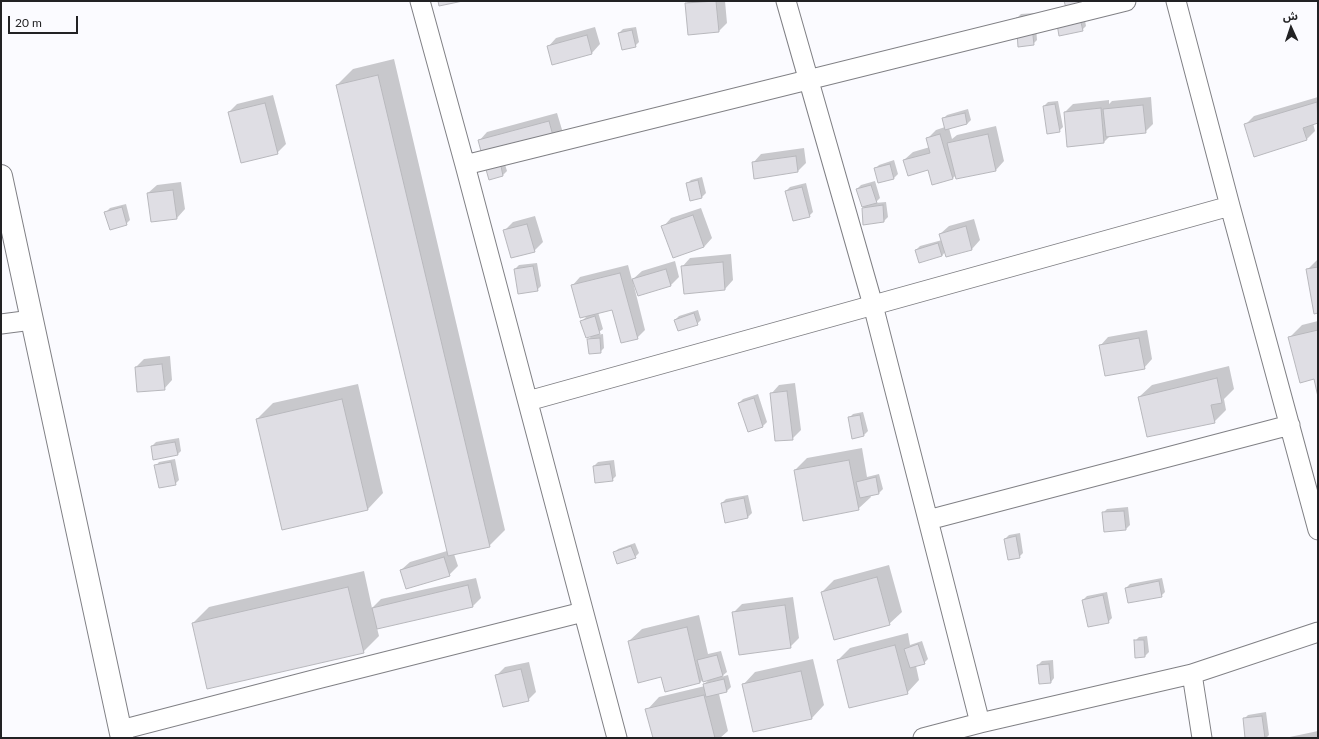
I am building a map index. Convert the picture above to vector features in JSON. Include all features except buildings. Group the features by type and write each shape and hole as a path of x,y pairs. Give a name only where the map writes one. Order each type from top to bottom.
{"main road":[{"path":"1,176 121,734"}],"street":[{"path":"420,1 617,738"},
{"path":"786,1 873,305 980,723"},
{"path":"465,165 1126,1"},
{"path":"1176,1 1318,530"},
{"path":"528,401 1230,206"},
{"path":"1,324 32,320"},
{"path":"928,520 1290,425"},
{"path":"121,734 321,678 584,612"},
{"path":"923,738 980,723 1192,674 1318,632"},
{"path":"1192,674 1202,738"}]}
